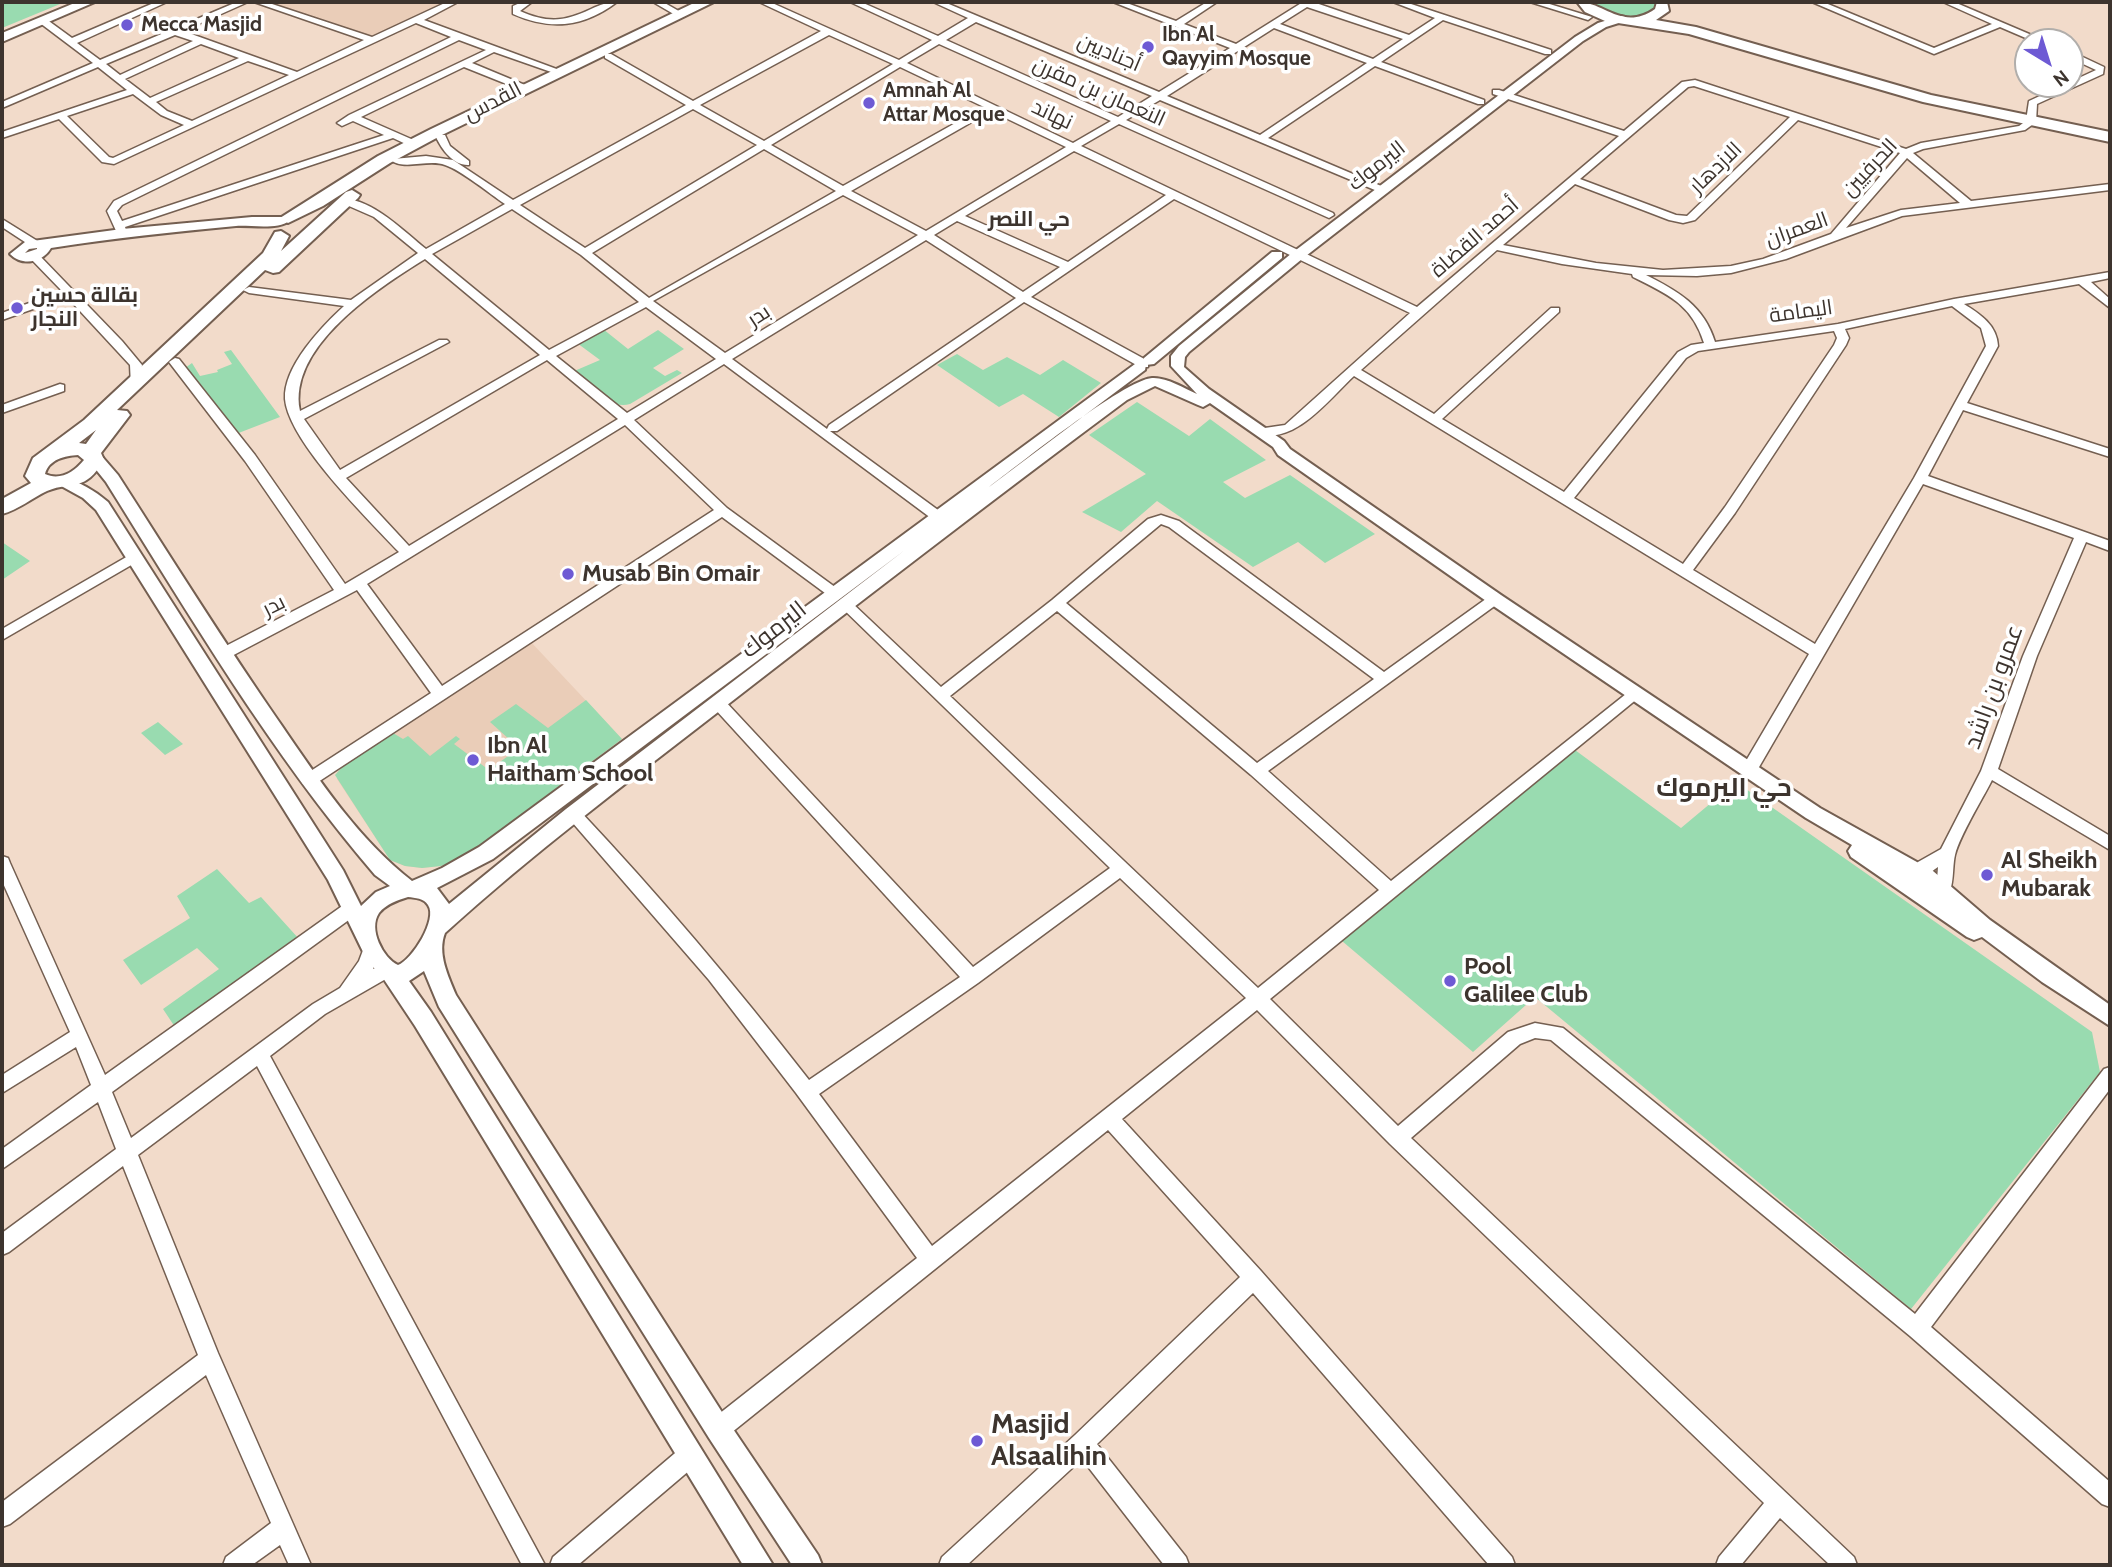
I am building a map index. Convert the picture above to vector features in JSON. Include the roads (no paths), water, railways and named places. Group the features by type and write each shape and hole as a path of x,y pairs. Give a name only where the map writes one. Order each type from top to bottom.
{"main road":[{"path":"2,32 73,2"},
{"path":"2,38 89,2"},
{"name":"القدس","path":"2,489 45,459 135,383 270,257 282,226 373,166 522,87 707,2"},
{"name":"القدس","path":"55,482 89,469 92,454 108,428 249,290 346,201 397,161 441,137 724,2"},
{"path":"1627,20 1657,16 1662,11 1660,3"},
{"path":"1660,3 1687,22 1882,81 2030,119 2110,131"},
{"path":"1586,7 1627,20 1691,30 1895,90 2110,137"},
{"path":"282,226 303,215 318,220 315,230"},
{"path":"55,482 34,476 45,459 74,449 92,454"},
{"path":"2,507 55,482"}],"street":[{"path":"72,41 163,2"},
{"path":"2,105 244,2"},
{"path":"258,2 372,40"},
{"path":"60,116 111,161 454,2"},
{"path":"528,2 516,8 516,12 552,26 566,23 612,2"},
{"path":"657,2 680,14"},
{"name":"نهاند","path":"763,2 899,63 1418,312"},
{"name":"النعمان بن مقرن","path":"854,2 1329,215"},
{"name":"أجناديين","path":"937,2 1376,188"},
{"path":"1117,2 1236,47"},
{"path":"1176,24 1213,2"},
{"path":"1397,2 1548,52"},
{"path":"1534,2 1586,7"},
{"path":"1816,2 1934,51 2000,24"},
{"path":"1947,2 2014,30"},
{"path":"1308,3 1409,38"},
{"name":"بدر","path":"223,654 359,583 956,216 1160,96 1308,3"},
{"name":"اليرموك","path":"948,517 1122,397 1156,383 1172,381 1179,368 1178,356 1184,349 1291,253 1329,215 1376,188 1481,102 1501,93 1582,26 1586,7"},
{"path":"588,251 977,17"},
{"path":"1261,139 1442,17"},
{"path":"417,20 558,71"},
{"name":"اليرموك","path":"433,934 483,886 719,704 840,599 1144,364 1215,304 1291,253 1501,93 1589,32 1627,20"},
{"path":"43,21 102,63 164,113 191,124"},
{"path":"1273,25 1481,102"},
{"path":"174,31 297,75"},
{"path":"406,552 308,441 295,418 290,399 296,377 306,357 354,304 423,254 829,31"},
{"path":"121,229 112,211 121,201 458,37"},
{"path":"120,78 200,41"},
{"path":"342,123 494,49"},
{"path":"608,56 926,235 1024,298 1144,364 1163,360 1179,368 1272,448 1284,452 1495,599 1813,813 1834,833 1934,895 2015,958 2050,976 2110,1017"},
{"path":"150,101 246,58"},
{"path":"2084,60 2101,69 2084,79"},
{"path":"465,64 522,87"},
{"name":"أحمد القضاة","path":"1289,428 1418,312 1624,134 1689,82 1797,116"},
{"path":"2,135 135,90"},
{"path":"1501,93 1624,134"},
{"path":"2030,119 2032,103 2043,98"},
{"path":"339,476 548,355 991,107"},
{"path":"1797,116 1906,152 1968,204"},
{"name":"الازدهار","path":"1573,179 1673,218 1691,218 1797,116"},
{"path":"352,117 414,144"},
{"name":"الحرفيين","path":"1830,240 1906,152 1921,146 2012,131 2030,119"},
{"path":"24,252 121,229 393,135"},
{"path":"441,137 446,148 515,204"},
{"path":"397,161 426,159 449,162 588,251 650,300 948,517"},
{"name":"العمران","path":"1495,246 1634,273 1731,270 1768,261 1830,240 1875,219 1901,213 2110,187"},
{"path":"833,428 1173,195"},
{"path":"1869,198 1901,213"},
{"path":"346,201 378,215 626,420 722,511 840,599 1258,999 1397,1138 1846,1565"},
{"path":"956,216 1069,267"},
{"path":"121,229 252,221 282,226"},
{"path":"2,222 24,252"},
{"path":"24,252 163,234 282,226"},
{"path":"2,229 70,292 136,365 135,383"},
{"path":"1634,273 1691,306 1703,320 1710,344"},
{"name":"اليمامة","path":"1565,500 1682,355 1710,344 1838,327 1954,302 2110,275"},
{"path":"2082,280 2110,305"},
{"path":"249,290 354,304"},
{"path":"2,317 70,292"},
{"path":"1749,770 1920,478 1992,346 1993,336 1988,329 1954,302"},
{"path":"1435,419 1555,310"},
{"path":"1684,572 1730,510 1840,345 1843,338 1838,327"},
{"path":"295,418 443,342"},
{"path":"730,357 833,428 948,517"},
{"path":"175,362 250,458 343,592"},
{"path":"1144,364 1143,378 1205,404 1258,435 1289,428 1284,452"},
{"path":"1353,370 1817,652"},
{"path":"2,410 60,388"},
{"path":"1959,405 2110,453"},
{"path":"2,1245 347,991 388,972 406,972 420,964 441,912 440,904 428,892 411,889 382,869 309,780 223,654 112,479 92,454"},
{"path":"1920,478 2110,546"},
{"path":"55,482 96,499 135,557 336,876 368,943 430,1031 759,1565"},
{"path":"309,780 722,511"},
{"path":"942,695 1160,519 1183,530 1384,679"},
{"name":"عمرو بن راشد","path":"1934,895 1947,854 1989,771 2030,656 2082,535"},
{"path":"2,635 135,557"},
{"path":"359,583 440,694"},
{"path":"347,991 367,964 368,943 363,926 373,906 395,892 411,889 449,874 486,853 676,714 840,599"},
{"path":"1257,771 1495,599"},
{"path":"1057,603 1257,771 1389,889"},
{"path":"718,1429 1258,999 1389,889 1636,694"},
{"path":"719,704 972,978"},
{"path":"1989,771 2110,844"},
{"path":"573,814 632,875 808,1091 930,1260"},
{"path":"1912,880 1947,854"},
{"path":"2,863 80,1035 210,1360 300,1565"},
{"path":"808,1091 972,978 1120,869"},
{"path":"2,1160 351,909"},
{"path":"433,934 434,968 447,1000 718,1429 808,1565"},
{"path":"1397,1138 1514,1038 1530,1030 1543,1029 1557,1034 1917,1329 2110,1496"},
{"path":"2,1085 80,1035"},
{"path":"260,1054 534,1565"},
{"path":"1917,1329 2110,1075"},
{"path":"1109,1118 1254,1278 1504,1565"},
{"path":"950,1565 1083,1443 1254,1278"},
{"path":"2,1516 210,1360"},
{"path":"1083,1443 1178,1565"},
{"path":"561,1565 689,1455"},
{"path":"1727,1565 1780,1501"},
{"path":"234,1565 283,1528"}],"place":[{"name":"Mecca Masjid","path":"127,25"},
{"name":"Ibn Al Qayyim Mosque","path":"1148,47"},
{"name":"Amnah Al Attar Mosque","path":"869,103"},
{"name":"بقالة حسين النجار","path":"17,308"},
{"name":"Musab Bin Omair","path":"568,574"},
{"name":"Ibn Al Haitham School","path":"473,760"},
{"name":"Al Sheikh Mubarak","path":"1987,875"},
{"name":"Pool Galilee Club","path":"1450,981"},
{"name":"Masjid Alsaalihin","path":"977,1441"}],"district":[{"name":"حي النصر","path":"1029,220"},
{"name":"حي اليرموك","path":"1724,788"}]}
